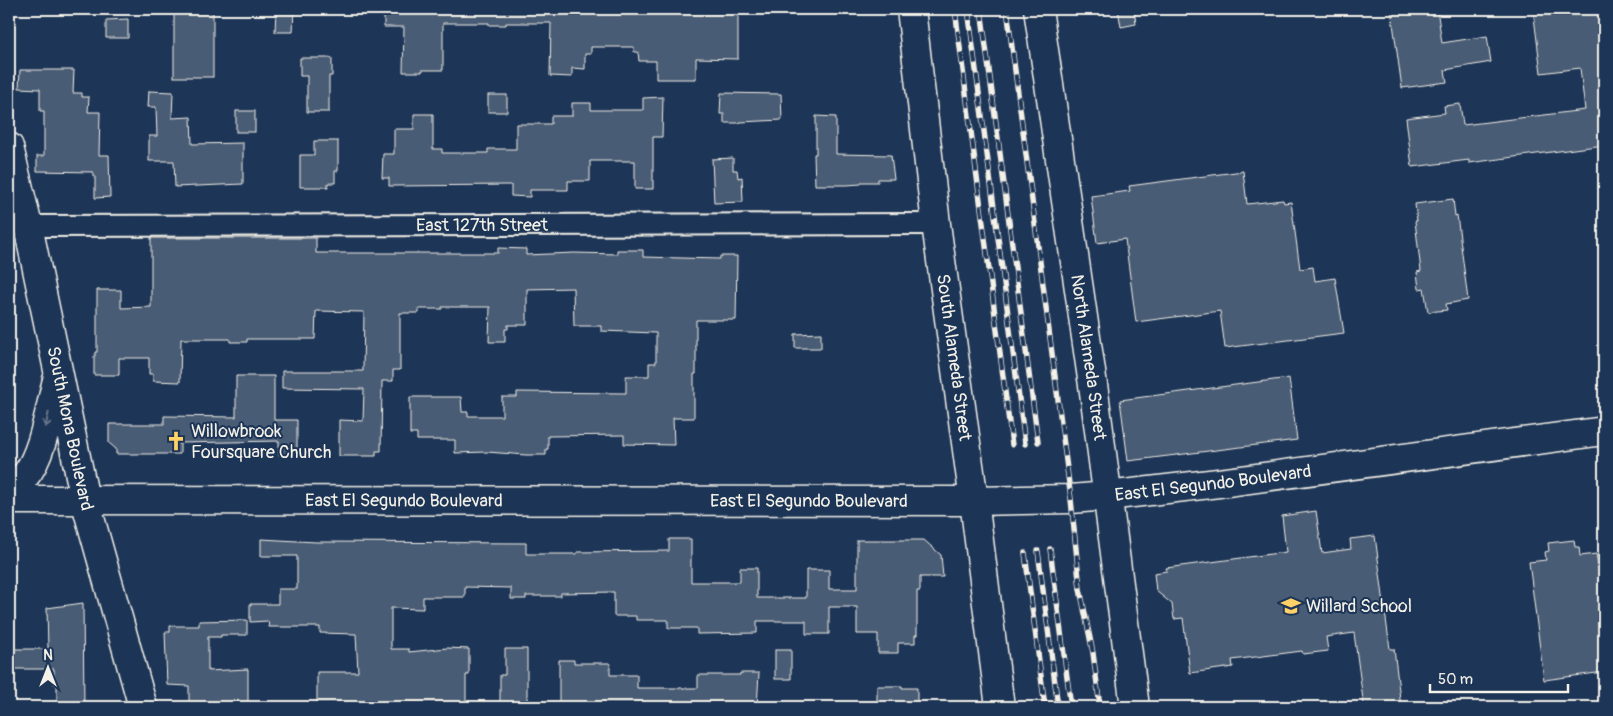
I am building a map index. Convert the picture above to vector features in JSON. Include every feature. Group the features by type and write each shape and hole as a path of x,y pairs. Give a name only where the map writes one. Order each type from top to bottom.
{"street":[{"name":"South Alameda Street","path":"911,9 936,224 1000,707"},
{"name":"North Alameda Street","path":"1038,9 1094,392 1135,707"},
{"name":"South Mona Boulevard","path":"9,147 28,226 85,500 143,707"},
{"name":"East 127th Street","path":"28,226 936,224"},
{"path":"9,486 25,477 42,444 59,373"},
{"name":"East El Segundo Boulevard","path":"9,500 974,501 1071,499 1237,481 1604,431"}],"building":[{"path":"174,9 213,9 213,77 174,77"},
{"path":"276,9 294,9 293,32 275,32"},
{"path":"384,9 738,9 738,59 696,58 696,79 656,79 656,61 639,61 638,52 634,52 634,47 591,47 591,54 585,54 585,69 572,68 572,77 550,76 551,23 489,25 489,23 443,23 443,70 403,72 404,27 384,27"},
{"path":"1118,9 1134,9 1136,24 1121,27"},
{"path":"1391,9 1437,9 1442,43 1487,36 1491,62 1445,70 1447,82 1402,88"},
{"path":"1533,9 1604,9 1604,145 1469,163 1469,160 1412,167 1406,118 1445,113 1444,106 1460,104 1463,125 1585,110 1580,68 1541,73"},
{"path":"128,19 128,38 106,38 106,20"},
{"path":"300,58 332,58 332,76 329,76 329,112 307,112 307,76 300,76"},
{"path":"20,70 74,70 73,93 82,93 82,97 89,97 88,112 100,112 99,155 109,155 110,197 95,198 95,176 93,176 93,172 37,171 37,156 44,156 44,111 40,111 40,89 19,88"},
{"path":"149,91 173,92 172,118 191,117 192,144 243,143 243,184 175,187 174,161 149,161 149,136 157,136 156,107 148,107"},
{"path":"721,93 781,94 782,120 724,123 724,114 720,114"},
{"path":"488,95 507,95 507,112 488,112"},
{"path":"663,97 662,137 653,137 653,189 635,189 635,161 590,161 590,181 568,181 568,190 530,190 530,197 511,196 511,185 389,186 389,178 382,178 383,154 394,154 394,129 414,129 414,114 433,114 433,149 442,149 442,153 488,153 488,149 516,149 516,124 551,124 551,116 572,116 572,103 591,103 591,110 643,110 643,98"},
{"path":"236,111 255,111 255,132 236,132"},
{"path":"816,116 836,117 836,154 891,155 894,179 878,179 878,182 861,182 861,184 815,185"},
{"path":"314,141 338,141 338,171 335,171 335,183 328,183 328,187 300,187 300,155 314,155"},
{"path":"733,158 733,170 737,170 738,178 742,177 743,202 714,203 712,159"},
{"path":"1243,171 1247,204 1283,200 1284,203 1291,202 1300,269 1313,267 1315,281 1335,278 1344,333 1225,348 1220,311 1136,322 1125,239 1097,243 1091,196 1130,191 1129,186"},
{"path":"1453,199 1455,216 1457,215 1468,300 1446,304 1447,310 1428,312 1424,288 1419,289 1417,272 1421,271 1415,221 1417,221 1415,204"},
{"path":"151,238 316,238 316,253 498,253 498,248 526,249 526,255 617,254 617,250 643,250 643,257 720,259 720,256 737,256 736,320 696,320 694,418 673,418 674,445 624,444 624,435 548,436 546,455 526,455 487,452 455,453 455,440 417,440 417,434 410,434 410,397 461,397 462,412 468,412 468,416 502,416 502,397 517,397 517,392 626,393 626,376 649,376 649,363 656,363 656,333 601,331 601,326 574,326 573,288 527,289 527,325 508,325 508,329 505,329 505,342 489,342 490,307 442,307 442,309 419,309 419,313 400,313 400,370 393,370 393,381 382,381 381,451 376,451 376,456 339,456 339,420 363,421 364,389 282,388 282,371 363,371 364,312 316,311 315,339 247,339 247,342 230,342 230,339 181,339 180,382 153,381 153,374 149,374 149,358 119,358 119,375 94,375 94,356 95,352 97,352 97,290 121,290 121,308 151,307"},
{"path":"821,333 821,348 795,348 795,334"},
{"path":"236,376 274,376 274,420 297,420 297,455 279,455 279,441 180,443 180,454 116,454 116,449 109,443 109,424 164,424 164,416 236,417"},
{"path":"1289,378 1297,440 1128,461 1120,400"},
{"path":"1316,511 1322,553 1351,549 1350,539 1375,536 1390,649 1394,649 1401,707 1364,707 1354,633 1326,637 1328,651 1303,654 1302,651 1232,660 1233,667 1190,673 1183,618 1174,619 1172,604 1156,591 1154,573 1167,571 1166,568 1286,552 1282,516"},
{"path":"261,539 316,542 526,543 526,554 577,554 577,552 669,551 669,539 691,539 691,582 740,582 740,568 757,568 757,598 806,598 806,570 829,570 829,589 857,589 857,540 924,540 941,555 943,577 920,577 920,591 917,591 917,635 915,635 915,643 898,643 898,653 878,653 878,634 857,634 857,607 829,607 829,634 806,634 806,621 757,621 757,633 697,634 697,628 668,628 668,620 636,620 636,616 614,616 614,592 561,593 561,596 526,596 526,599 511,599 511,588 465,587 465,597 423,597 423,609 391,608 391,649 409,649 409,652 447,648 469,649 469,675 466,675 466,707 317,707 317,672 358,672 356,634 320,633 320,627 269,627 268,621 250,622 250,604 278,604 278,589 297,589 297,556 261,556"},
{"path":"1574,540 1575,547 1579,547 1580,556 1596,554 1599,570 1604,570 1604,672 1544,680 1529,562 1546,560 1545,552 1549,551 1548,543"},
{"path":"83,603 84,707 57,707 57,684 54,684 54,669 9,669 9,649 48,649 47,608"},
{"path":"247,620 247,635 208,637 208,671 248,669 248,706 189,707 189,686 167,685 165,632 170,632 170,626 199,626 199,621"},
{"path":"505,649 527,649 527,707 500,707 500,675 505,675"},
{"path":"775,650 791,650 791,679 775,679"},
{"path":"559,660 574,660 574,663 610,663 610,675 637,675 637,688 698,688 698,675 759,673 757,707 559,707"},
{"path":"877,686 917,688 917,707 877,707"}],"railway":[{"path":"955,9 1012,445"},
{"path":"968,9 1025,444"},
{"path":"981,9 1038,442"},
{"path":"1007,9 1071,499 1080,589 1093,653 1100,707"},
{"path":"1050,549 1071,707"},
{"path":"1038,551 1058,707"},
{"path":"1025,553 1045,707"}],"place":[{"name":"Willowbrook Foursquare Church","path":"176,441"},
{"name":"Willard School","path":"1291,606"}]}
